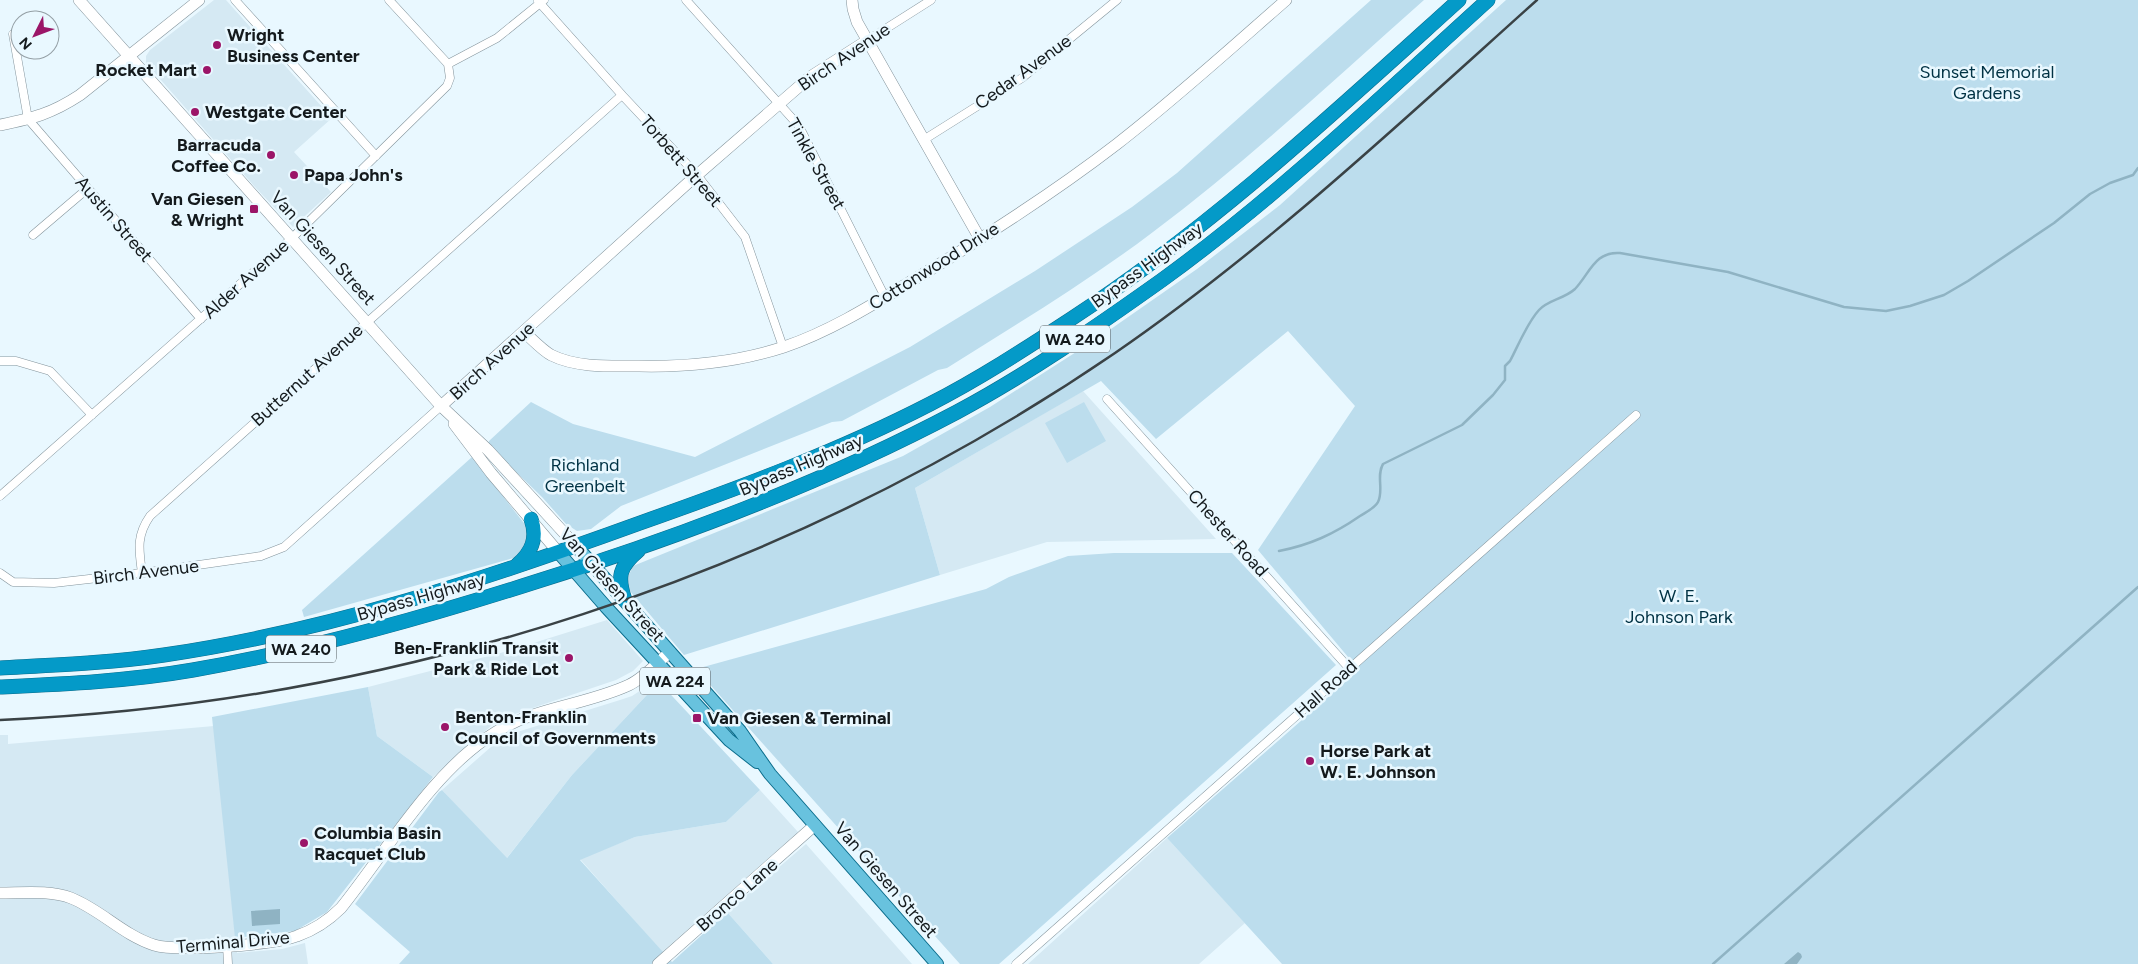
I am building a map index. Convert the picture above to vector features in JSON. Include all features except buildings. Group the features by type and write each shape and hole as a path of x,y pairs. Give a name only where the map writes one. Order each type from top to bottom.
{"highway":[{"name":"Bypass Highway","path":"0,668 164,655 256,638 388,606 559,553 762,478 858,439 932,403 994,368 1116,289 1219,212 1282,159 1459,0"},
{"name":"Bypass Highway","path":"0,687 190,671 309,647 385,628 574,570 645,546 748,508 867,457 960,410 1060,350 1164,279 1271,194 1488,0"},
{"path":"515,568 529,553 533,544 534,529 531,520"},
{"path":"625,600 621,586 621,571 626,562 645,546"}],"main road":[{"name":"Van Giesen Street","path":"576,546 740,731 770,774 937,964"},
{"name":"Van Giesen Street","path":"559,553 729,740 770,774"}],"street":[{"name":"Van Giesen Street","path":"79,0 290,239 441,406 488,450 576,546"},
{"path":"0,125 47,114 64,105 199,0"},
{"path":"235,0 376,156"},
{"path":"389,0 448,64 497,38 540,1"},
{"name":"Tinkle Street","path":"686,0 799,126 885,297"},
{"path":"852,0 857,22 980,239"},
{"name":"Birch Avenue","path":"0,573 13,582 54,583 261,556 284,547 697,175 814,73 931,0"},
{"name":"Cedar Avenue","path":"925,139 1022,78 1117,0"},
{"name":"Cottonwood Drive","path":"524,332 551,355 572,361 608,366 684,365 736,359 783,347 838,324 980,239 1118,143 1193,82 1286,0"},
{"name":"Torbett Street","path":"540,1 622,95 697,175 745,237 783,347"},
{"path":"17,60 28,119"},
{"name":"Alder Avenue","path":"0,496 290,239 447,86 450,78 448,64"},
{"name":"Butternut Avenue","path":"142,573 138,545 143,526 150,516 622,95"},
{"name":"Austin Street","path":"28,119 202,318"},
{"path":"33,235 87,188"},
{"path":"0,361 16,361 50,371 92,415"},
{"name":"Chester Road","path":"1107,398 1349,668"},
{"name":"Van Giesen Street","path":"441,406 475,453 559,553"},
{"name":"Hall Road","path":"1016,964 1636,415"},
{"name":"Terminal Drive","path":"0,893 43,892 71,898 101,914 126,933 164,947 226,945 295,937 326,922 346,901 438,781 479,743 518,720 630,685 670,652"},
{"name":"Bronco Lane","path":"658,964 815,826"},
{"path":"226,945 228,964"}],"shaded area":[{"path":"214,0 226,0 332,118 294,152 331,192 293,227 255,187 146,63 146,56 150,50"},
{"path":"1083,391 1216,539 1047,542 940,575 915,488"},
{"path":"607,620 643,661 633,671 616,680 503,718 492,725 433,777 377,736 368,687 508,651"},
{"path":"659,682 572,775 506,859 442,790 500,739 632,696 652,683"},
{"path":"214,726 237,953 282,949 305,943 308,964 0,964 0,735 8,735 8,744"},
{"path":"760,790 798,832 662,952 580,859 635,837 726,822"},
{"path":"1167,838 1245,923 1199,964 1028,964"},
{"path":"806,844 912,964 773,964 727,912"},
{"path":"280,909 280,924 252,926 251,911"},
{"path":"1798,952 1802,957 1797,964 1784,964"}],"green space":[{"name":"Richland Greenbelt","path":"1371,0 1424,0 1223,177 1128,250 1052,302 947,368 938,370 842,421 832,422 621,506 591,529 577,531 566,524 542,497 488,445 489,441 531,402 573,424 695,457 910,347 1035,271 1132,207 1177,173"},
{"name":"W. E. Johnson Park","path":"1506,0 2138,0 2138,964 1282,964 1167,838 1359,670 1258,550 1355,406 1288,331 1156,439 1101,381 915,488 940,575 684,655 630,591 626,581 633,566 903,456 990,407 1098,338 1197,269 1280,205"},
{"path":"1084,402 1106,441 1067,463 1045,423"},
{"path":"472,457 527,527 527,543 517,557 304,617 302,610"},
{"path":"1114,553 1232,553 1336,665 999,964 960,964 696,669 986,589 1009,577 1068,556"},
{"path":"659,682 760,790 726,822 635,837 580,860 672,962 727,912 773,964 399,964 410,952 355,904 439,792 442,790 507,858 572,775"},
{"name":"Columbia Basin Racquet Club","path":"368,687 377,736 433,777 327,912 295,931 235,938 212,717"}],"waterway":[{"path":"1279,551 1301,546 1321,538 1341,528 1375,506 1380,497 1380,473 1383,464 1462,425 1493,395 1505,380 1505,366 1510,361 1527,328 1539,310 1575,289 1594,264 1605,256 1612,253 1620,253 1728,272 1844,307 1886,311 1910,306 1944,295 2054,223 2090,194 2110,183 2133,175 2138,168"},
{"path":"1713,964 2138,587"}],"railway":[{"path":"0,720 148,709 295,687 440,655 583,614 722,563 858,502 989,432 1115,353 1171,313 1279,228 1331,184 1537,0"}],"place":[{"name":"Wright Business Center","path":"217,45"},
{"name":"Rocket Mart","path":"207,70"},
{"name":"Westgate Center","path":"195,112"},
{"name":"Barracuda Coffee Co.","path":"271,155"},
{"name":"Papa John's","path":"294,175"},
{"name":"Van Giesen & Wright","path":"254,209"},
{"name":"Ben-Franklin Transit Park & Ride Lot","path":"569,658"},
{"name":"Van Giesen & Terminal","path":"697,718"},
{"name":"Benton-Franklin Council of Governments","path":"445,727"},
{"name":"Horse Park at W. E. Johnson","path":"1310,761"},
{"name":"Columbia Basin Racquet Club","path":"304,843"}],"park label":[{"name":"Sunset Memorial Gardens","path":"1987,82"}]}
